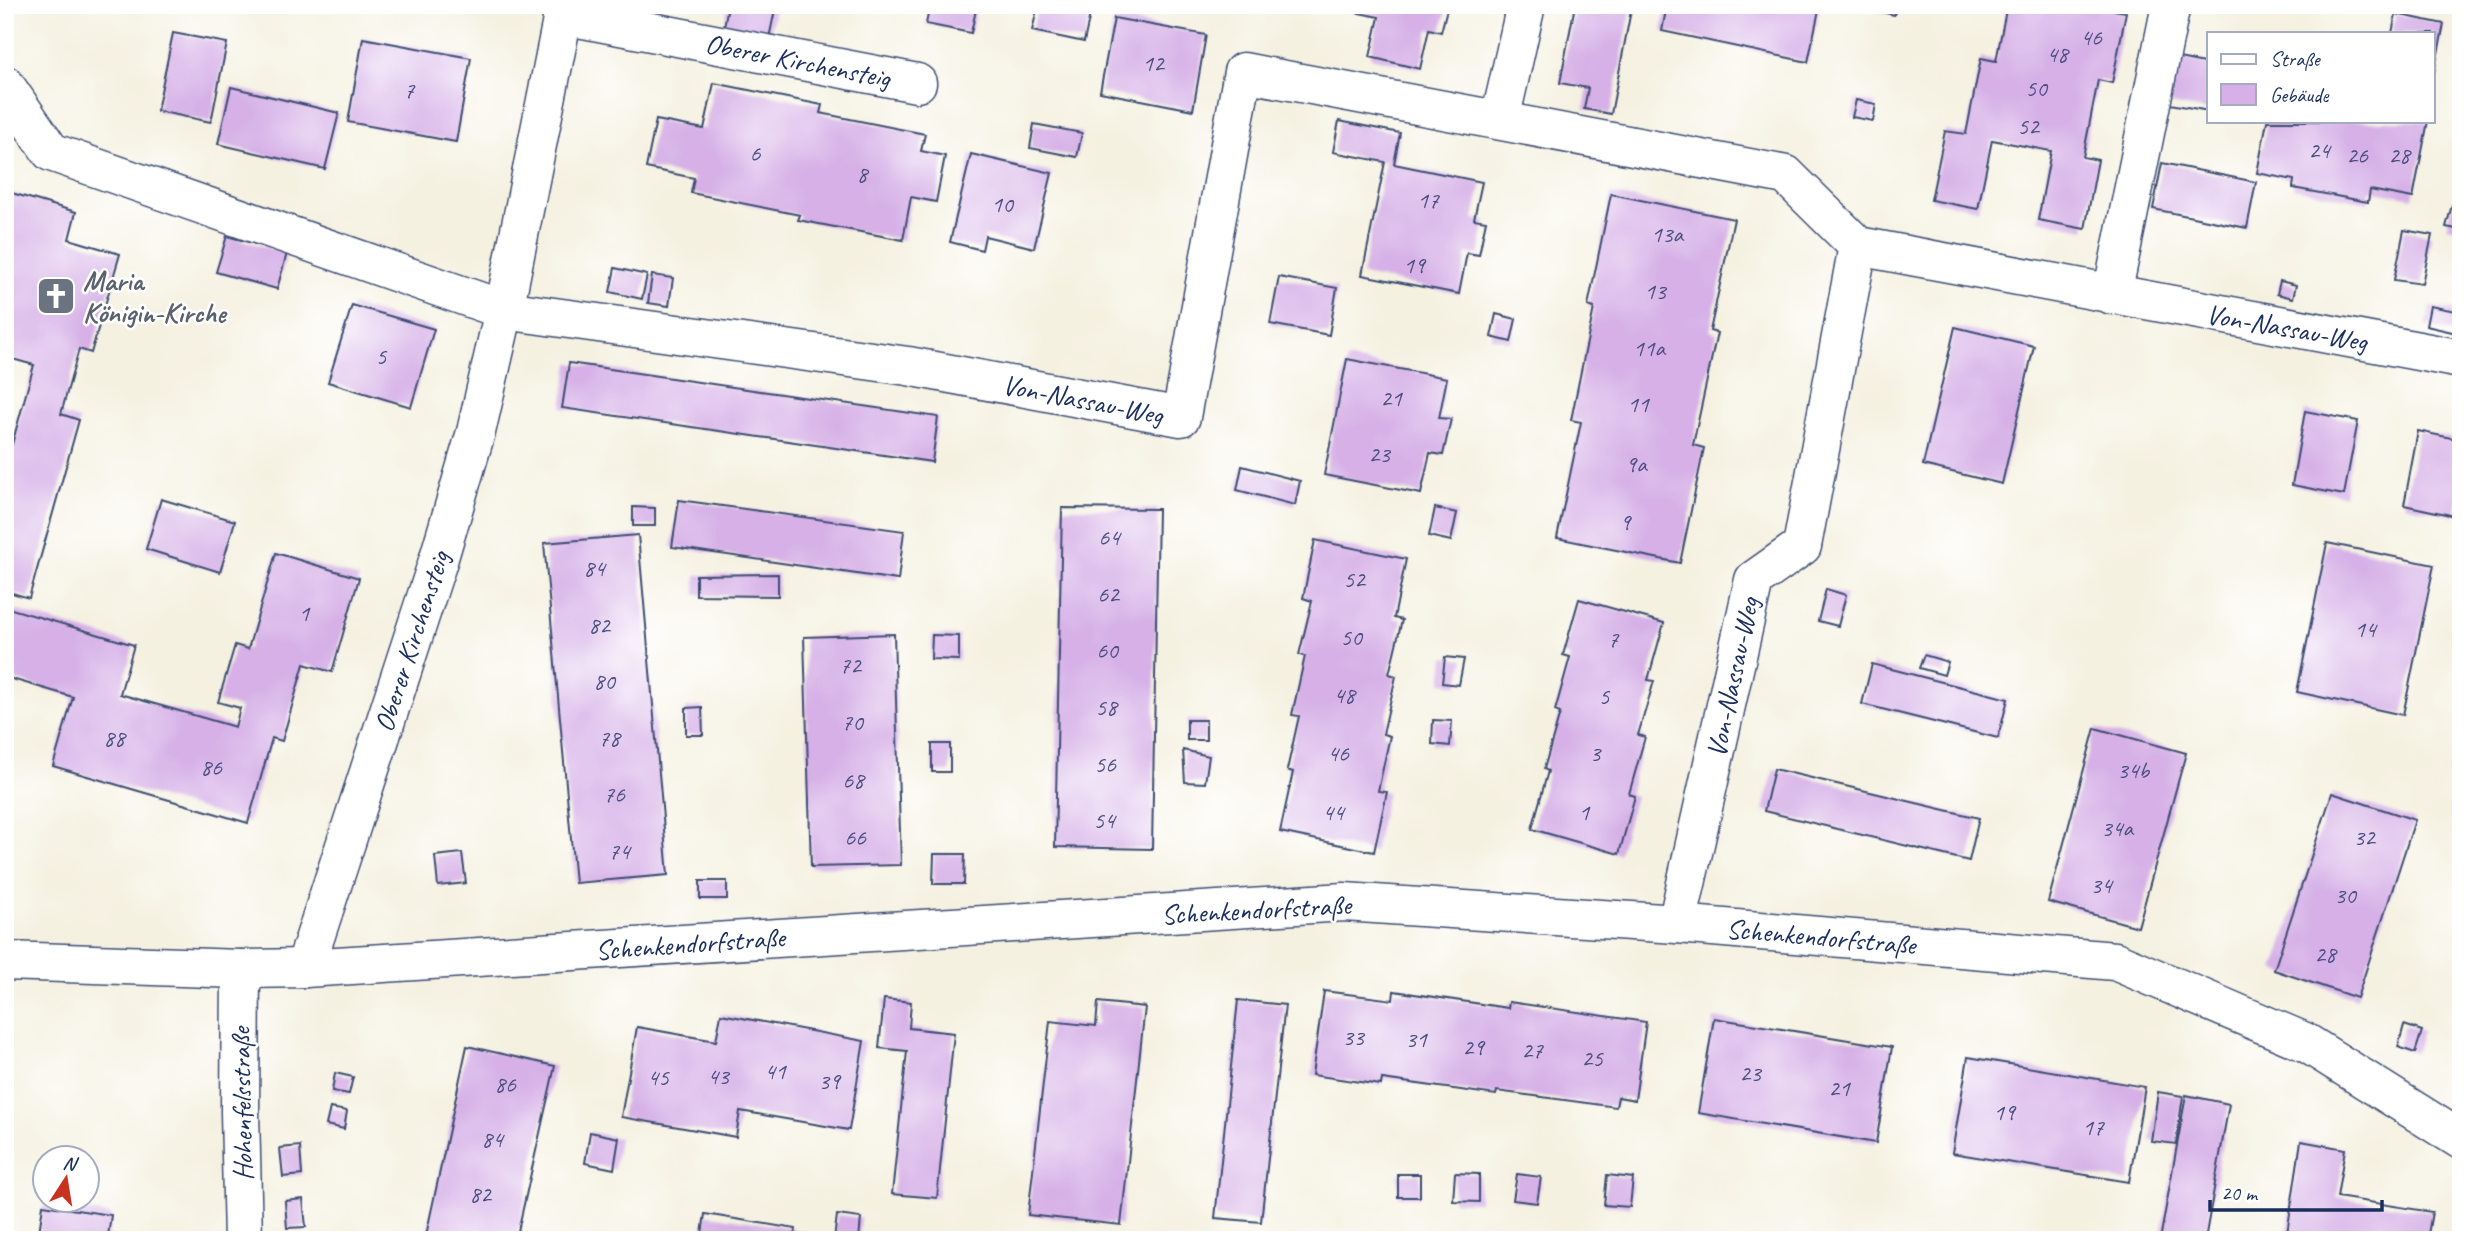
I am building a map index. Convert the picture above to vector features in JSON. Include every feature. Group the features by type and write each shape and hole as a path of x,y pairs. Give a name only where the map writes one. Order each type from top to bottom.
{"street":[{"path":"1500,120 1526,5"},
{"path":"2112,295 2171,5"},
{"name":"Oberer Kirchensteig","path":"305,968 438,561 476,432 504,310 564,10 917,83"},
{"name":"Von-Nassau-Weg","path":"504,310 908,366 1181,417 1243,72 1786,175 1858,246 2461,359"},
{"path":"5,85 51,152 504,310"},
{"name":"Von-Nassau-Weg","path":"1677,924 1754,580 1802,546 1858,246"},
{"name":"Schenkendorfstraße","path":"5,961 241,969 305,968 1343,902 1677,924 2115,961 2305,1042 2461,1140"},
{"name":"Hohenfelsstraße","path":"241,969 243,1240"}],"building":[{"path":"728,5 776,5 768,43 723,33"},
{"path":"930,5 977,5 971,33 926,24"},
{"path":"1038,5 1092,5 1084,42 1032,31"},
{"path":"1350,5 1448,5 1441,32 1429,29 1420,69 1370,57 1379,17 1349,11"},
{"path":"1575,5 1632,5 1611,114 1584,109 1588,88 1560,83"},
{"path":"1667,5 1820,5 1808,62 1662,31"},
{"path":"1872,5 1897,5 1894,15 1871,9"},
{"path":"2007,5 2115,5 2114,10 2126,12 2112,83 2098,80 2083,157 2098,160 2085,229 2038,220 2051,151 1992,140 1978,209 1931,200 1945,131 1966,134 1981,58 1996,61"},
{"path":"2396,14 2444,24 2434,73 2434,32 2392,32"},
{"path":"1114,18 1206,35 1193,110 1100,92"},
{"path":"173,33 227,43 211,122 157,111"},
{"path":"363,38 471,58 456,142 348,122"},
{"path":"2179,58 2207,64 2207,111 2170,104"},
{"path":"714,83 822,105 820,113 925,134 921,151 945,156 936,202 911,197 903,240 798,220 800,215 691,193 694,178 646,168 656,120 704,129"},
{"path":"231,87 339,113 325,169 218,144"},
{"path":"1856,100 1876,104 1873,121 1852,117"},
{"path":"1339,121 1400,133 1394,164 1482,182 1474,219 1486,221 1479,255 1467,253 1459,294 1362,275 1385,162 1333,152"},
{"path":"2267,122 2428,122 2413,198 2370,190 2368,202 2293,188 2294,180 2257,173"},
{"path":"1034,124 1082,133 1077,157 1030,148"},
{"path":"971,154 1052,173 1034,248 985,236 982,250 950,242"},
{"path":"2162,163 2256,182 2247,228 2153,209"},
{"path":"5,191 76,212 69,239 120,254 91,353 79,349 61,414 79,420 29,598 5,591 5,442 12,444 34,365 5,357"},
{"path":"1611,194 1734,219 1710,331 1717,333 1693,445 1704,448 1680,563 1557,538 1581,422 1571,420 1594,308 1588,306"},
{"path":"2452,205 2461,207 2461,230 2446,227"},
{"path":"2404,230 2432,235 2422,284 2394,280"},
{"path":"227,236 287,253 277,289 216,272"},
{"path":"615,268 647,275 642,299 610,292"},
{"path":"652,275 673,278 669,306 648,303"},
{"path":"1279,277 1337,288 1329,335 1270,324"},
{"path":"2280,281 2296,285 2293,298 2277,294"},
{"path":"352,305 434,329 411,407 328,382"},
{"path":"2430,306 2461,312 2461,334 2426,326"},
{"path":"1496,314 1516,319 1511,342 1491,337"},
{"path":"1955,327 2034,346 2002,484 1923,465"},
{"path":"1347,359 1447,378 1439,418 1451,419 1443,455 1430,453 1421,494 1324,475"},
{"path":"569,363 938,417 932,462 562,408"},
{"path":"2305,411 2358,421 2344,495 2292,485"},
{"path":"2418,431 2461,440 2461,490 2455,516 2404,505"},
{"path":"1242,466 1300,481 1295,505 1237,490"},
{"path":"161,499 235,521 220,572 146,549"},
{"path":"679,500 904,531 898,580 672,547"},
{"path":"633,507 655,508 655,526 633,526"},
{"path":"1062,508 1158,509 1152,849 1055,847"},
{"path":"1435,508 1457,513 1451,541 1429,536"},
{"path":"638,535 668,875 575,883 544,543"},
{"path":"1315,540 1406,559 1394,618 1402,620 1389,674 1396,676 1383,734 1390,736 1378,791 1387,792 1374,852 1280,832 1293,772 1287,770 1299,716 1292,715 1305,656 1299,655 1312,601 1303,598"},
{"path":"2327,543 2434,565 2403,715 2297,692"},
{"path":"276,553 359,578 332,672 304,664 282,741 272,738 248,823 53,766 73,697 5,677 5,607 134,645 120,694 235,727 240,708 218,702 235,645 248,649"},
{"path":"778,574 778,596 696,595 696,575"},
{"path":"1826,589 1846,595 1838,626 1818,621"},
{"path":"1579,599 1664,623 1648,680 1654,681 1638,735 1645,737 1629,794 1635,796 1619,854 1532,829 1548,771 1544,769 1560,713 1555,711 1570,657 1563,655"},
{"path":"894,634 901,865 811,867 804,637"},
{"path":"932,635 959,636 959,660 931,659"},
{"path":"1924,655 1948,662 1944,675 1919,668"},
{"path":"1445,657 1464,659 1459,685 1442,683"},
{"path":"1872,664 2008,699 1998,738 1862,704"},
{"path":"702,707 703,735 686,735 686,708"},
{"path":"1187,720 1206,720 1206,740 1187,740"},
{"path":"1433,720 1452,721 1450,746 1432,744"},
{"path":"2095,728 2186,753 2138,927 2048,902"},
{"path":"932,744 950,744 950,772 932,772"},
{"path":"1183,750 1209,756 1205,783 1185,782"},
{"path":"1774,769 1979,818 1969,861 1764,811"},
{"path":"2332,793 2415,820 2357,998 2274,970"},
{"path":"462,853 466,883 438,886 435,856"},
{"path":"934,854 965,854 964,884 933,884"},
{"path":"700,881 727,881 727,899 700,899"},
{"path":"1324,991 1393,1000 1394,991 1508,1008 1509,1002 1646,1022 1635,1100 1618,1097 1616,1107 1497,1091 1496,1095 1382,1079 1381,1085 1312,1075"},
{"path":"884,999 911,1002 909,1028 954,1033 937,1198 892,1194 907,1051 879,1048"},
{"path":"1238,1000 1285,1005 1261,1222 1215,1218"},
{"path":"1098,1002 1145,1007 1121,1225 1028,1215 1050,1021 1096,1026"},
{"path":"721,1014 864,1041 849,1130 740,1111 736,1137 621,1117 637,1027 716,1041"},
{"path":"1714,1018 1892,1047 1876,1143 1698,1113"},
{"path":"2404,1025 2422,1031 2415,1053 2398,1047"},
{"path":"467,1046 555,1066 516,1240 425,1240"},
{"path":"1968,1057 2145,1087 2129,1182 1952,1153"},
{"path":"335,1073 353,1077 349,1094 332,1091"},
{"path":"2158,1092 2183,1096 2176,1144 2151,1141"},
{"path":"2186,1095 2229,1104 2205,1240 2160,1240"},
{"path":"330,1108 347,1111 344,1129 326,1125"},
{"path":"590,1132 619,1138 614,1169 585,1163"},
{"path":"2301,1141 2345,1149 2337,1197 2432,1212 2427,1240 2286,1240"},
{"path":"300,1146 302,1175 283,1177 280,1148"},
{"path":"1455,1173 1479,1174 1479,1202 1453,1201"},
{"path":"1398,1174 1420,1174 1420,1197 1398,1197"},
{"path":"1517,1174 1541,1177 1537,1203 1513,1200"},
{"path":"1607,1175 1633,1178 1630,1207 1604,1205"},
{"path":"303,1199 306,1227 287,1228 285,1201"},
{"path":"42,1214 102,1214 111,1215 108,1236 123,1240 38,1240"},
{"path":"705,1214 796,1229 794,1240 701,1240"},
{"path":"837,1215 861,1218 859,1240 834,1240"}],"place":[{"name":"Maria Königin-Kirche","path":"56,296"}]}
